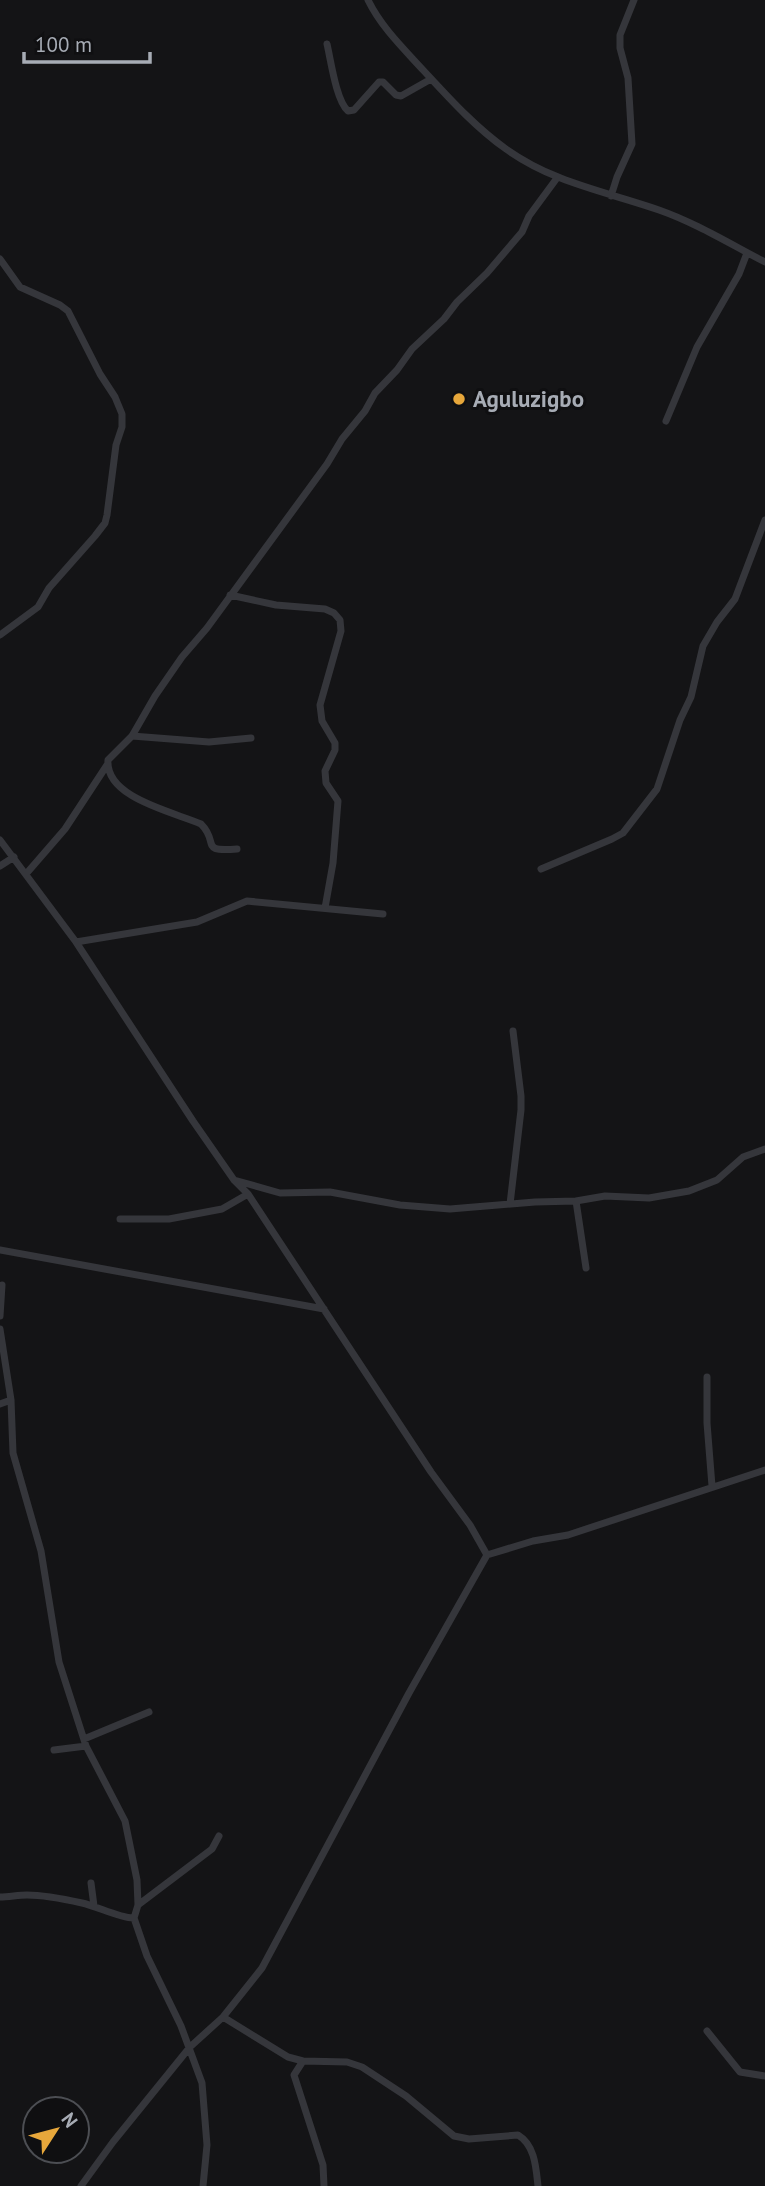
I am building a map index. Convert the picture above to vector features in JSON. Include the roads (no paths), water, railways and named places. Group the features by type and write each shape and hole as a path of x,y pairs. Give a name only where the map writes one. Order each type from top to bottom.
{"street":[{"path":"368,0 375,14 431,79 477,127 508,150 557,178 661,211 765,262"},
{"path":"611,196 619,170 632,144 628,78 620,48 620,36 634,0"},
{"path":"327,44 340,97 348,111 354,110 379,82 383,82 396,95 401,96 431,79"},
{"path":"26,874 65,829 113,754 132,736 182,657 207,628 327,464 375,393 412,349 487,274 522,232 529,216 557,178"},
{"path":"666,421 697,347 747,253"},
{"path":"0,258 20,287 68,311 122,414 122,427 116,445 104,523 49,588 38,607 0,635"},
{"path":"541,869 623,833 657,789 680,720 691,698 703,646 735,599 765,520"},
{"path":"230,596 276,605 325,610 334,613 340,620 341,631 320,705 322,721 335,743 335,750 325,771 326,783 338,801 333,863 325,908"},
{"path":"132,736 209,742 251,738"},
{"path":"107,765 126,794 201,824 206,829 213,847 218,850 237,849"},
{"path":"0,840 76,942 234,1180 248,1194 431,1472 470,1525 487,1555"},
{"path":"0,866 13,857"},
{"path":"76,942 197,922 247,901 383,914"},
{"path":"510,1204 521,1096 513,1031"},
{"path":"234,1180 279,1193 330,1192 400,1205 450,1209 576,1201 606,1196 649,1198 689,1191 717,1180 743,1157 765,1149"},
{"path":"120,1219 169,1219 222,1209 248,1194"},
{"path":"576,1201 586,1268"},
{"path":"0,1250 324,1309"},
{"path":"0,1316 2,1285"},
{"path":"0,1329 11,1400 13,1453 41,1551 59,1662 85,1742 125,1821 137,1880 138,1905 134,1918 147,1956 190,2047 202,2083 207,2145 203,2186"},
{"path":"707,1377 707,1423 712,1486"},
{"path":"0,1404 11,1400"},
{"path":"81,2186 190,2047 222,2017 262,1968 409,1693 487,1555 533,1541 568,1535 765,1469"},
{"path":"54,1751 85,1742 149,1712"},
{"path":"138,1905 212,1849 219,1836"},
{"path":"91,1883 94,1906"},
{"path":"0,1897 49,1897 134,1918"},
{"path":"222,2017 288,2057 303,2061 347,2062 362,2067 406,2096 454,2136 469,2139 518,2135 528,2142 538,2186"},
{"path":"707,2031 740,2072 765,2076"},
{"path":"303,2061 294,2075 323,2165 324,2186"}],"place":[{"name":"Aguluzigbo","path":"459,399"}]}
